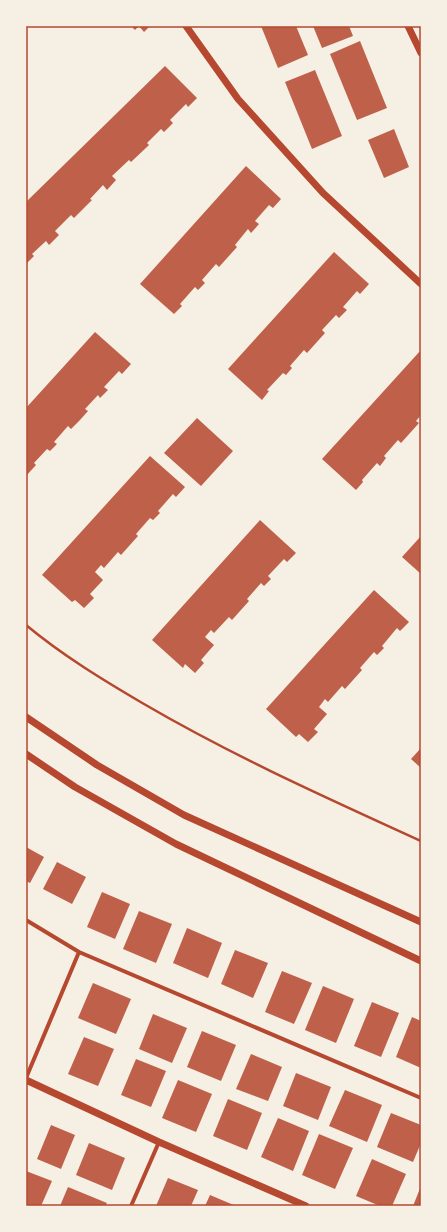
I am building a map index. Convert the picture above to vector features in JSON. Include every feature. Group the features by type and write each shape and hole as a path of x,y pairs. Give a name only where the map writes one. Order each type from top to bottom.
{"street":[{"path":"186,26 238,99 318,187 421,284"},
{"path":"408,26 421,53"},
{"path":"26,717 97,765 184,815 421,922"},
{"path":"26,754 75,787 176,844 421,961"},
{"path":"26,920 79,952 421,1098"},
{"path":"79,952 26,1079 160,1142 306,1206"},
{"path":"131,1206 160,1142"}],"path":[{"path":"26,625 47,643 109,684 186,728 299,785 421,840"}],"building":[{"path":"131,26 139,26 135,30"},
{"path":"139,26 150,26 144,32"},
{"path":"261,26 296,26 308,55 278,68"},
{"path":"313,26 349,26 353,36 322,48"},
{"path":"360,41 387,108 357,120 330,54"},
{"path":"165,66 197,98 188,107 186,104 170,120 173,123 164,132 161,129 147,143 149,145 131,162 129,160 112,176 116,180 107,190 103,185 90,199 92,200 74,218 71,215 55,231 59,235 49,245 46,241 32,254 34,256 26,264 26,202"},
{"path":"315,70 342,136 312,149 285,82"},
{"path":"394,129 409,167 384,178 368,140"},
{"path":"246,166 281,199 273,208 269,205 255,221 259,224 251,233 248,229 235,245 237,247 219,267 216,264 202,280 205,283 198,290 195,287 180,304 182,306 174,314 140,284"},
{"path":"334,252 369,284 360,294 357,291 343,307 347,310 339,318 336,315 322,330 325,333 307,353 304,350 290,366 292,368 286,375 283,373 267,390 269,391 262,400 228,369"},
{"path":"95,332 131,364 122,374 119,371 104,387 108,390 100,398 98,395 85,409 88,411 71,429 68,426 54,442 57,444 50,451 47,449 34,463 36,465 26,476 26,408"},
{"path":"421,350 421,415 416,421 419,423 401,443 398,440 384,456 386,458 380,466 377,463 362,480 363,482 356,490 322,459"},
{"path":"197,418 233,451 201,486 164,453"},
{"path":"150,456 185,487 176,497 173,494 158,511 160,513 153,520 150,518 136,534 138,536 121,555 118,552 104,568 101,565 95,572 103,580 90,594 94,598 84,608 75,600 72,602 42,575"},
{"path":"260,520 296,553 287,562 284,559 268,576 271,579 264,586 261,583 247,599 249,601 232,620 229,617 214,633 211,630 205,637 214,645 201,660 204,663 195,673 185,664 183,668 152,640"},
{"path":"421,536 421,574 402,557"},
{"path":"374,590 409,622 400,631 397,628 382,646 384,648 377,655 374,652 360,668 362,670 345,689 342,686 328,702 325,699 319,707 327,714 314,729 318,732 308,742 299,734 296,737 266,709"},
{"path":"421,748 421,768 411,759"},
{"path":"26,847 44,857 30,883 26,881"},
{"path":"57,862 86,877 72,904 43,889"},
{"path":"102,892 130,904 115,939 87,927"},
{"path":"139,911 172,924 156,963 123,949"},
{"path":"187,928 222,943 208,978 173,963"},
{"path":"235,950 268,963 253,998 221,984"},
{"path":"282,971 312,983 294,1024 265,1012"},
{"path":"93,983 131,999 116,1034 78,1018"},
{"path":"323,986 354,999 336,1043 305,1030"},
{"path":"372,1002 399,1013 381,1057 354,1046"},
{"path":"153,1014 187,1028 172,1063 139,1049"},
{"path":"412,1017 421,1021 421,1068 396,1057"},
{"path":"202,1031 236,1045 221,1081 187,1067"},
{"path":"84,1037 114,1049 98,1086 68,1074"},
{"path":"251,1054 282,1067 268,1101 236,1089"},
{"path":"136,1059 166,1071 151,1107 121,1095"},
{"path":"296,1073 331,1087 318,1120 283,1106"},
{"path":"178,1080 212,1094 196,1132 162,1118"},
{"path":"345,1090 382,1105 367,1142 329,1126"},
{"path":"228,1099 262,1113 247,1150 213,1136"},
{"path":"391,1113 421,1125 421,1143 413,1162 377,1147"},
{"path":"278,1118 309,1131 293,1171 261,1157"},
{"path":"51,1125 75,1135 61,1169 37,1159"},
{"path":"319,1134 353,1148 335,1189 302,1175"},
{"path":"89,1143 125,1158 112,1190 76,1175"},
{"path":"372,1159 406,1174 392,1206 380,1206 356,1196"},
{"path":"26,1171 52,1181 41,1206 26,1206"},
{"path":"168,1178 198,1190 191,1206 156,1206"},
{"path":"421,1186 421,1206 413,1206"},
{"path":"68,1187 107,1203 105,1206 60,1206"},
{"path":"210,1195 236,1206 205,1206"}]}
